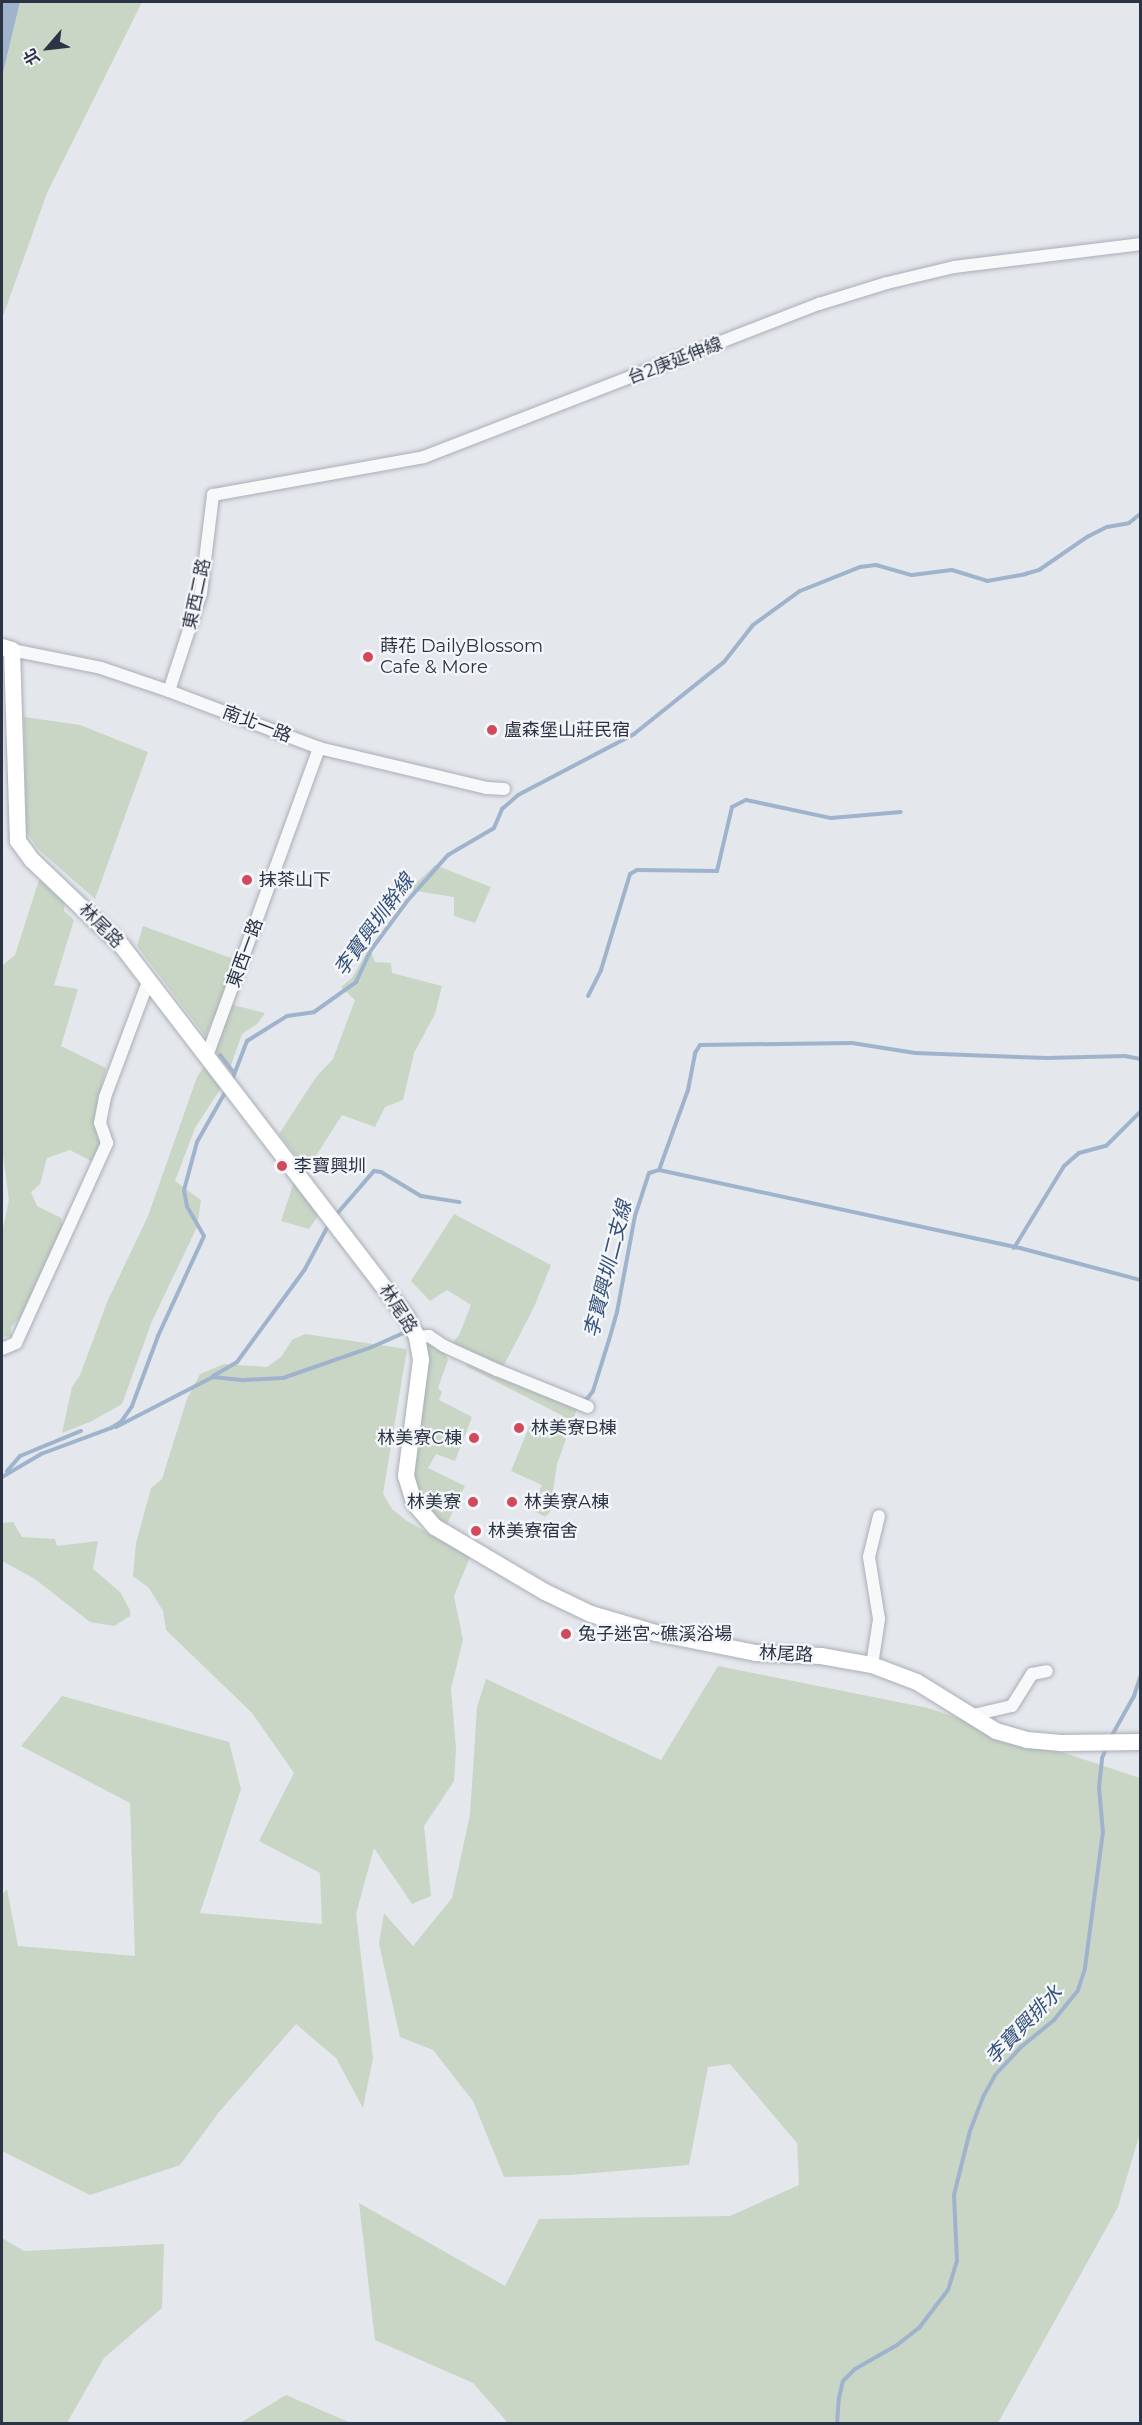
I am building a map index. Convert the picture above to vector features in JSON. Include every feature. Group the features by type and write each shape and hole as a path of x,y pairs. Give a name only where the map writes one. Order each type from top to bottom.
{"street":[{"name":"台2庚延伸線","path":"213,495 424,457 819,304 887,283 954,267 1140,244"},
{"name":"東西二路","path":"169,691 201,593 213,495"},
{"name":"南北一路","path":"7,649 101,668 169,691 319,748 486,788 504,789"},
{"name":"林尾路","path":"7,649 18,841 32,860 122,946 378,1277 417,1337 422,1360 406,1476 414,1503 435,1527 545,1592 591,1614 656,1633 756,1653 821,1656 872,1665 917,1682 996,1731 1027,1740 1061,1743 1140,1742"},
{"name":"東西一路","path":"207,1056 319,748"},
{"path":"2,1350 16,1343 107,1143 100,1122 105,1097 148,982"},
{"path":"417,1337 429,1336 444,1346 486,1365 588,1407"},
{"path":"872,1665 879,1619 869,1557 879,1516"},
{"path":"969,1716 1012,1706 1032,1674 1047,1671"}],"green space":[{"path":"20,2 142,2 47,193 2,319 2,77"},
{"path":"24,717 80,725 148,752 95,899 38,849 26,831"},
{"path":"435,865 491,887 475,923 454,916 454,897 409,890"},
{"path":"39,880 65,897 64,911 74,920 54,985 78,989 61,1046 106,1068 96,1109 95,1128 102,1143 91,1161 70,1150 47,1158 40,1184 31,1192 37,1206 61,1218 63,1225 21,1316 11,1327 11,1336 2,1337 2,1233 9,1200 2,1147 2,966 15,955"},
{"path":"143,926 236,960 222,1001 205,1036 137,946"},
{"path":"367,952 371,952 375,962 391,963 392,973 442,986 435,1014 414,1053 403,1100 385,1107 375,1127 342,1115 307,1170 279,1134 316,1077 333,1059 355,1000 341,987 352,978"},
{"path":"229,1004 265,1013 257,1024 242,1034 230,1068 213,1048"},
{"path":"205,1065 221,1088 195,1128 175,1181 201,1200 197,1227 152,1321 122,1404 92,1421 62,1433 72,1387 80,1375 108,1300 148,1216 197,1077"},
{"path":"295,1179 319,1209 318,1216 309,1229 281,1221"},
{"path":"454,1214 551,1265 534,1307 502,1369 450,1346 459,1335 471,1305 447,1290 430,1301 411,1281"},
{"path":"305,1334 407,1349 383,1494 392,1509 407,1521 470,1557 454,1596 463,1640 451,1689 456,1749 454,1781 424,1826 431,1896 412,1904 374,1848 356,1914 373,2058 363,2108 336,2058 296,2024 219,2112 180,2165 90,2195 2,2151 2,1895 7,1889 18,1946 135,1956 130,1803 21,1746 62,1696 229,1742 241,1789 200,1913 322,1924 320,1873 259,1841 294,1773 252,1713 166,1630 163,1611 149,1588 133,1576 136,1543 151,1488 162,1479 187,1399 200,1374 224,1364 267,1367 281,1357 292,1340"},
{"path":"425,1345 434,1345 443,1350 448,1360 438,1388 442,1392 439,1400 472,1417 455,1461 436,1454 428,1468 465,1486 446,1526 417,1499 409,1475"},
{"path":"468,1361 578,1406 557,1464 550,1512 545,1517 531,1509 542,1485 511,1471 531,1422 555,1433 563,1416 466,1366"},
{"path":"13,1522 22,1537 55,1539 57,1546 98,1541 93,1569 120,1592 130,1610 130,1616 114,1626 90,1622 35,1579 2,1561 2,1523"},
{"path":"718,1666 928,1708 1140,1778 1140,2133 1118,2207 998,2423 508,2423 473,2383 375,2340 359,2203 505,2286 539,2219 730,2216 799,2185 797,2143 730,2064 708,2067 689,2165 570,2175 504,2177 473,2101 433,2050 400,2037 379,1944 384,1913 413,1946 452,1898 470,1815 477,1707 486,1679 661,1760"},
{"path":"2,2238 24,2251 164,2244 162,2308 104,2358 67,2423 2,2423"},
{"path":"286,2395 351,2423 240,2423"}],"water":[{"path":"2,2 20,2 2,77"}],"waterway":[{"name":"李寶興圳幹線","path":"232,1080 247,1041 287,1016 314,1012 356,982 371,950 408,900 448,855 494,828 502,809 518,795 634,734 724,662 753,625 800,591 860,567 876,565 912,575 952,570 987,581 1025,574 1039,570 1087,537 1107,527 1129,523 1140,514"},
{"path":"588,996 601,970 630,874 637,870 717,871 732,807 746,800 831,818 901,812"},
{"path":"659,1170 688,1090 695,1053 700,1045 852,1043 915,1053 1048,1058 1125,1056 1140,1059"},
{"path":"220,1055 234,1073"},
{"name":"李寶興圳幹線","path":"2,1477 41,1454 111,1428 121,1422 132,1406 158,1336 204,1236 187,1206 184,1190 197,1142 227,1089"},
{"path":"1014,1248 1064,1166 1079,1153 1106,1146 1140,1112"},
{"name":"李寶興圳二支線","path":"580,1400 587,1399 593,1391 617,1312 635,1216 649,1173 659,1170 1020,1248 1140,1280"},
{"path":"335,1216 374,1171 381,1172 421,1196 460,1202"},
{"path":"213,1376 237,1362 305,1269 329,1224"},
{"name":"李寶興圳二支線","path":"116,1427 213,1377 244,1380 283,1378 372,1347 408,1331"},
{"path":"7,1471 20,1456 81,1431"},
{"name":"李寶興排水","path":"1111,1737 1134,1696 1140,1677"},
{"name":"李寶興排水","path":"837,2424 843,2381 855,2369 897,2345 919,2328 948,2290 957,2261 954,2195 970,2131 983,2097 995,2075 1021,2047 1054,2020 1078,1990 1085,1968 1103,1832 1099,1788 1102,1758 1107,1747"}],"place":[{"name":"蒔花 DailyBlossom Cafe & More","path":"368,657"},
{"name":"盧森堡山莊民宿","path":"492,730"},
{"name":"抹茶山下","path":"247,880"},
{"name":"李寶興圳","path":"282,1166"},
{"name":"林美寮B棟","path":"519,1428"},
{"name":"林美寮C棟","path":"474,1438"},
{"name":"林美寮","path":"473,1502"},
{"name":"林美寮A棟","path":"512,1502"},
{"name":"林美寮宿舍","path":"476,1531"},
{"name":"兔子迷宮~礁溪浴場","path":"566,1634"}]}
